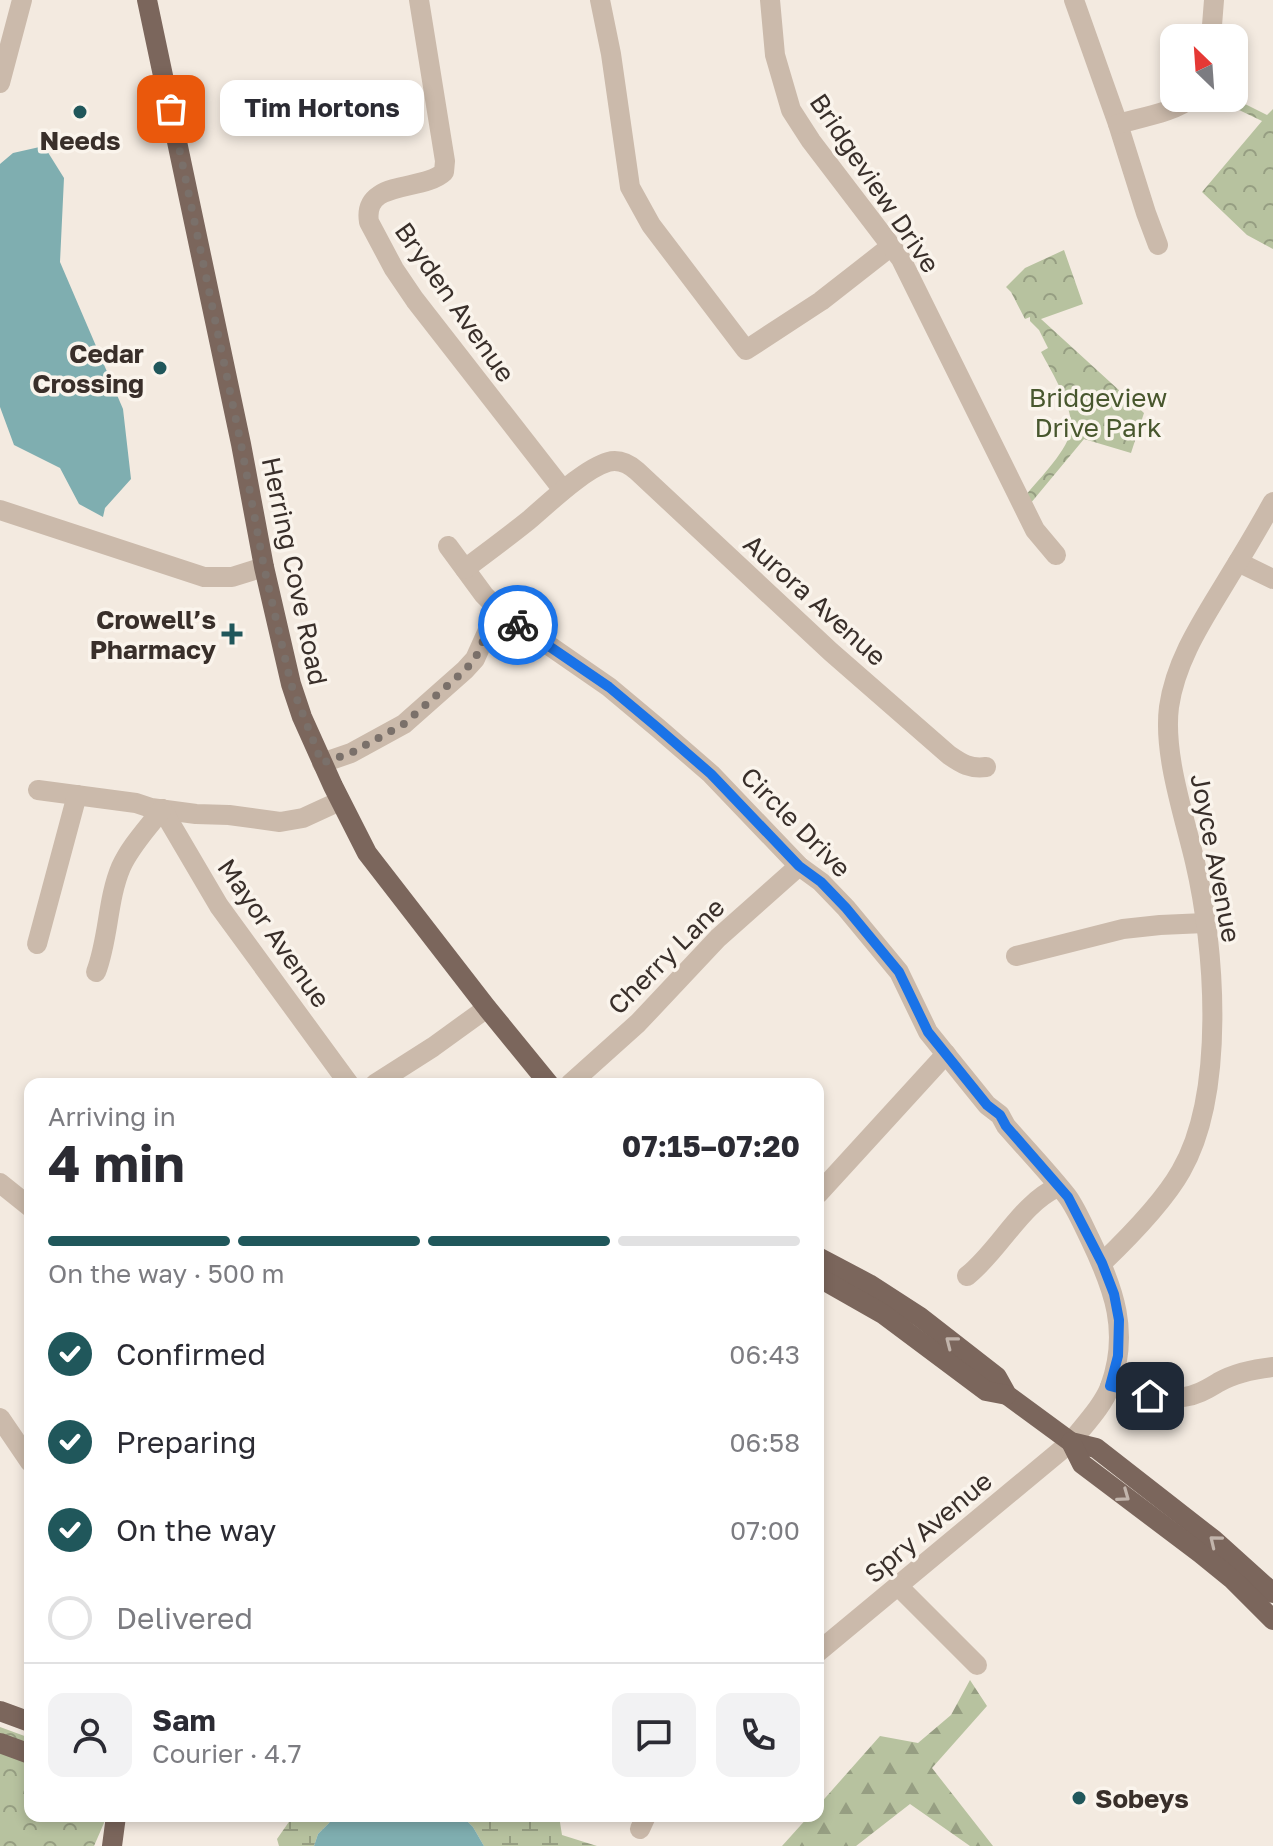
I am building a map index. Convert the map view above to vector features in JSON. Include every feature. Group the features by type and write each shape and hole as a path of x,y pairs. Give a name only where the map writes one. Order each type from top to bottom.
{"main road":[{"name":"Herring Cove Road","path":"147,0 291,684 322,763 367,853 544,1078"},
{"path":"824,1260 869,1284 920,1317 997,1377 1007,1395 1071,1442 1096,1448 1214,1540 1273,1593"},
{"path":"824,1280 883,1314 986,1391 1007,1395"},
{"path":"1071,1442 1082,1464 1232,1579 1273,1620"},
{"path":"0,1711 24,1720"},
{"path":"0,1743 24,1752"},
{"path":"105,1822 112,1844"},
{"path":"112,1844 115,1822"}],"street":[{"path":"0,83 22,0"},
{"name":"Bryden Avenue","path":"419,0 445,158 444,172 435,178 379,195 370,204 367,216 386,256 415,300 563,490"},
{"path":"600,0 630,187 651,225 746,350 821,301 890,247"},
{"name":"Bridgeview Drive","path":"770,0 775,55 791,110 901,259 1035,530 1056,555"},
{"path":"1074,0 1158,245"},
{"path":"1212,24 1214,0"},
{"path":"1118,124 1160,111"},
{"name":"Aurora Avenue","path":"563,490 598,467 613,461 626,463 831,652 949,755 965,766 986,767"},
{"path":"465,569 563,490"},
{"name":"Joyce Avenue","path":"1102,1263 1167,1192 1187,1160 1200,1125 1211,1067 1213,1021 1197,870 1170,756 1169,704 1179,665 1273,502"},
{"path":"0,510 204,577 232,577 264,567"},
{"name":"Circle Drive","path":"448,546 484,595 502,613 609,687 658,728 711,774 799,866 821,882 846,908 899,972 928,1032 1068,1197 1102,1263 1114,1294 1119,1320 1118,1356 1110,1386 1101,1404 1071,1442"},
{"path":"1238,562 1273,579"},
{"path":"322,763 351,753 404,724 475,659 488,630 502,613"},
{"path":"38,790 196,814 280,822 303,818 340,801"},
{"path":"37,944 77,795"},
{"path":"96,972 120,869 131,849 162,809"},
{"name":"Mayor Avenue","path":"162,809 219,906 345,1078"},
{"name":"Cherry Lane","path":"577,1078 638,1023 718,938 799,866"},
{"path":"1016,956 1123,929 1205,923"},
{"path":"384,1078 487,1008"},
{"path":"824,1187 946,1054"},
{"path":"0,1183 24,1202"},
{"path":"967,1276 1031,1206 1058,1187"},
{"path":"1110,1386 1150,1396 1183,1398 1207,1391 1240,1373 1273,1367"},
{"path":"0,1418 24,1453"},
{"name":"Spry Avenue","path":"824,1647 1071,1442"},
{"path":"898,1586 977,1665"}],"green space":[{"path":"1248,106 1267,115 1273,109 1273,249 1247,235 1202,192 1262,121 1243,112 1248,112"},
{"name":"Bridgeview Drive Park","path":"1064,250 1083,304 1041,319 1144,413 1131,453 1084,439 1030,504 1026,495 1065,445 1071,419 1041,352 1048,348 1039,330 1030,317 1025,319 1006,287 1025,268"},
{"path":"970,1680 987,1706 932,1768 993,1846 970,1846 910,1804 856,1846 782,1846 804,1822 824,1822 824,1799 880,1736 918,1743 951,1715"},
{"path":"0,1727 24,1736 24,1822 104,1822 94,1846 0,1846"},
{"path":"289,1822 330,1822 318,1834 314,1846 279,1846 277,1839"},
{"path":"468,1822 560,1822 562,1835 597,1846 484,1846"}],"water":[{"path":"44,146 64,178 60,262 123,409 131,479 105,508 103,517 79,504 60,468 14,445 0,407 0,164 13,153"},
{"path":"330,1822 468,1822 484,1846 314,1846 318,1834"}],"way so far":[{"path":"171,109 264,567 291,684 322,763 351,753 404,724 475,659 484,636 502,613 518,625"}],"place":[{"name":"Tim Hortons","path":"171,109"},
{"name":"Needs","path":"80,112"},
{"name":"Cedar Crossing","path":"160,368"},
{"name":"Crowell’s Pharmacy","path":"232,634"},
{"name":"Sobeys","path":"1079,1798"}],"route":[{"path":"518,625 609,687 711,774 799,866 821,882 846,908 899,972 928,1032 1068,1197 1102,1263 1114,1294 1119,1320 1118,1356 1110,1386 1150,1396"}]}
